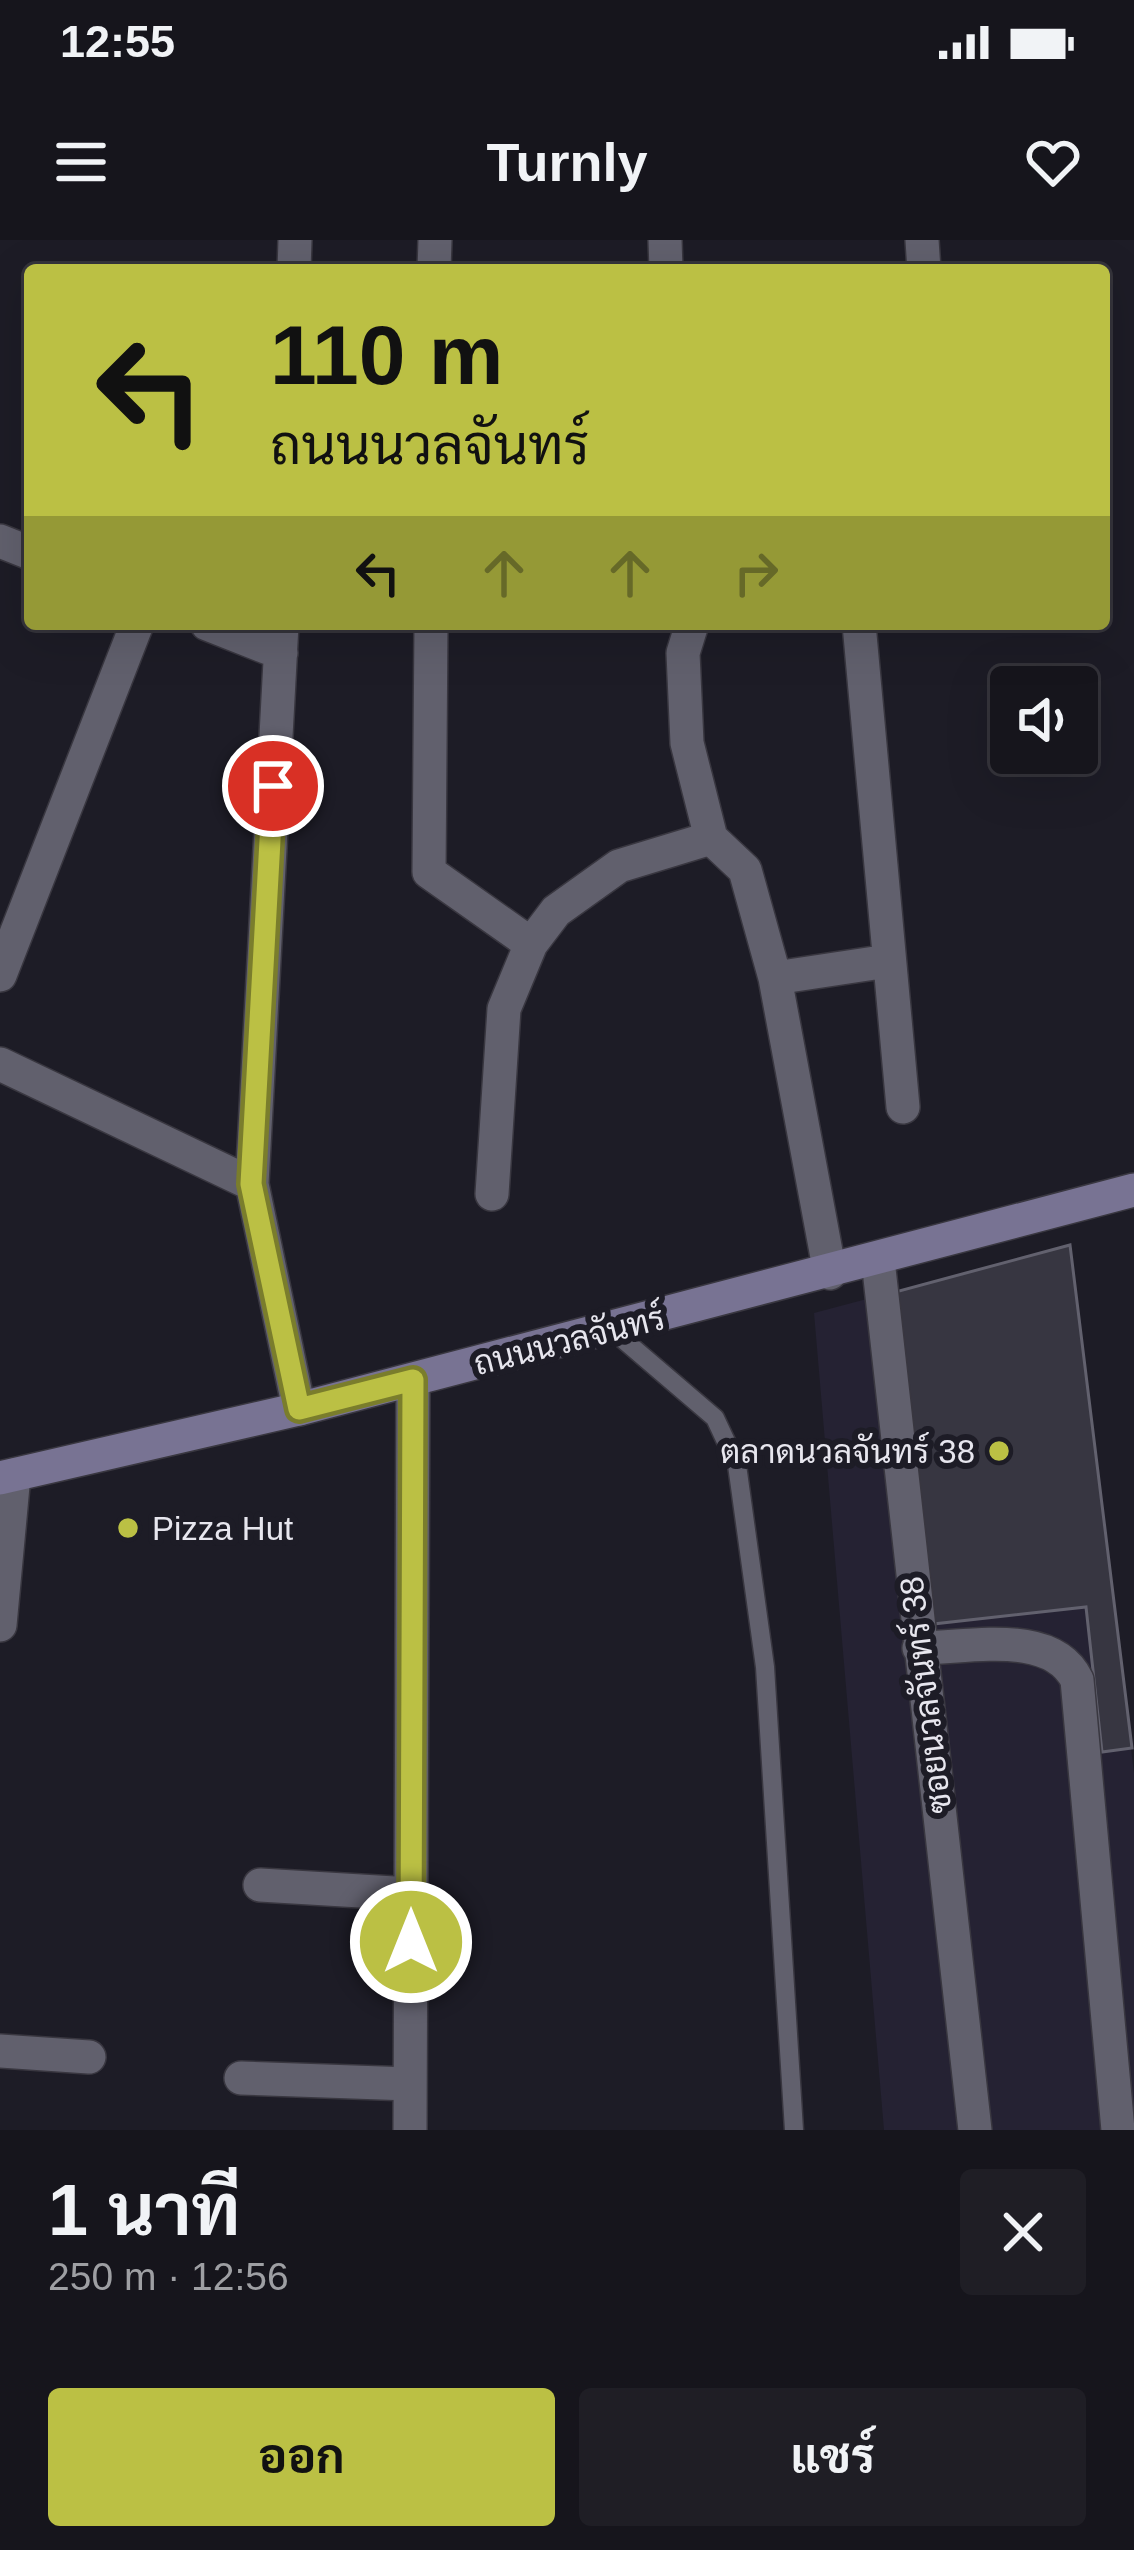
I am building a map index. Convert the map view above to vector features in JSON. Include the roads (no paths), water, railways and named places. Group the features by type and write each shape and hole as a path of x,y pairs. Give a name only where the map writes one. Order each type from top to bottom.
{"main road":[{"name":"ถนนนวลจันทร์","path":"7,1477 299,1409 830,1274 1134,1190"}],"street":[{"path":"0,975 135,630"},
{"path":"237,630 281,639 251,1184 299,1409"},
{"path":"431,630 430,872 531,944"},
{"path":"690,630 683,653 687,742 711,838 745,870 775,978 830,1274"},
{"path":"860,630 903,1107"},
{"path":"492,1194 504,1009 531,944 556,911 619,866 711,838"},
{"path":"775,978 888,962"},
{"path":"0,1064 251,1184"},
{"name":"ซอยนวลจันทร์ 38","path":"878,1260 975,2130"},
{"path":"410,2130 413,1380"},
{"path":"0,1625 7,1477"},
{"path":"919,1648 1040,1648 1062,1657 1077,1680 1118,2130"},
{"path":"260,1885 411,1894"},
{"path":"0,2051 89,2057"},
{"path":"241,2078 410,2084"}],"lane":[{"path":"611,1329 715,1418 737,1465 765,1667 794,2130"}],"place":[{"name":"ตลาดนวลจันทร์ 38","path":"999,1451"},
{"name":"Pizza Hut","path":"128,1528"}]}
